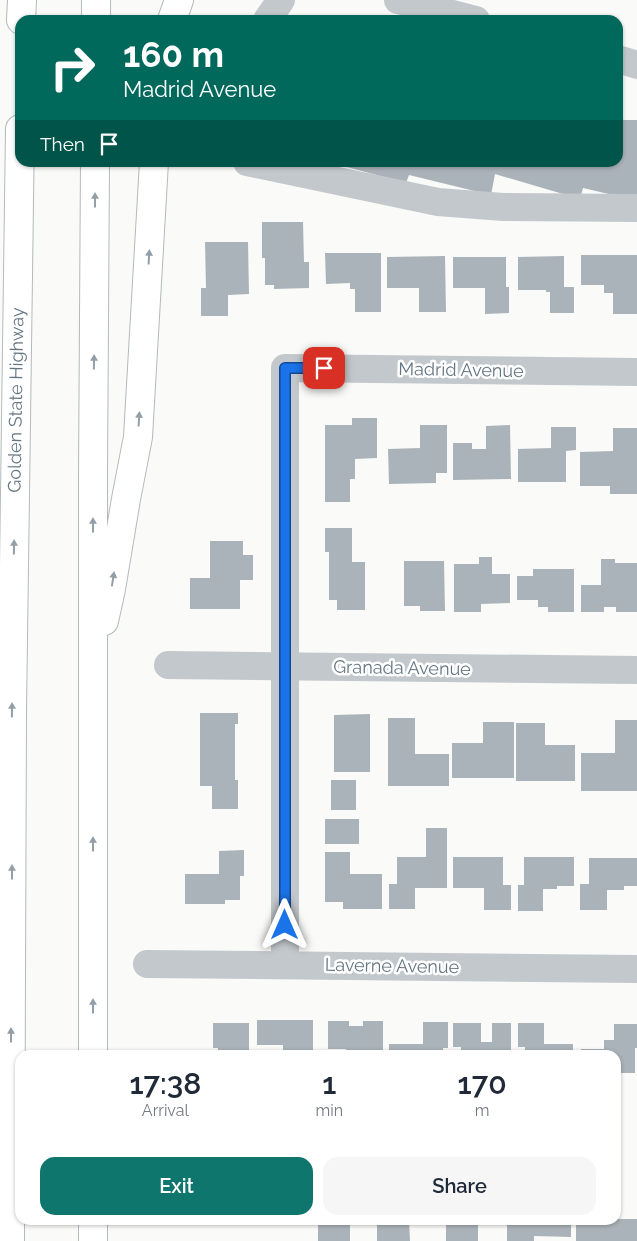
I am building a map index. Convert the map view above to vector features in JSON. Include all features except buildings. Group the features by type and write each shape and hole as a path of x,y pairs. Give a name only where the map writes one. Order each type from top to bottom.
{"highway":[{"path":"22,0 22,15"},
{"path":"96,0 96,15"},
{"path":"174,15 179,0"},
{"name":"Golden State Highway","path":"10,1241 12,722 19,167"},
{"path":"93,1050 92,678 95,167"},
{"path":"92,678 111,589 138,437 154,167"},
{"path":"93,1225 93,1241"}],"street":[{"path":"270,15 281,0"},
{"path":"398,0 456,15"},
{"path":"623,61 637,65"},
{"path":"271,167 438,202 503,207 637,208"},
{"name":"Madrid Avenue","path":"285,666 285,368 637,372"},
{"name":"Granada Avenue","path":"168,665 637,670"},
{"path":"285,666 285,965"},
{"name":"Laverne Avenue","path":"147,964 637,969"}],"route":[{"path":"285,925 285,368 324,368"}]}
